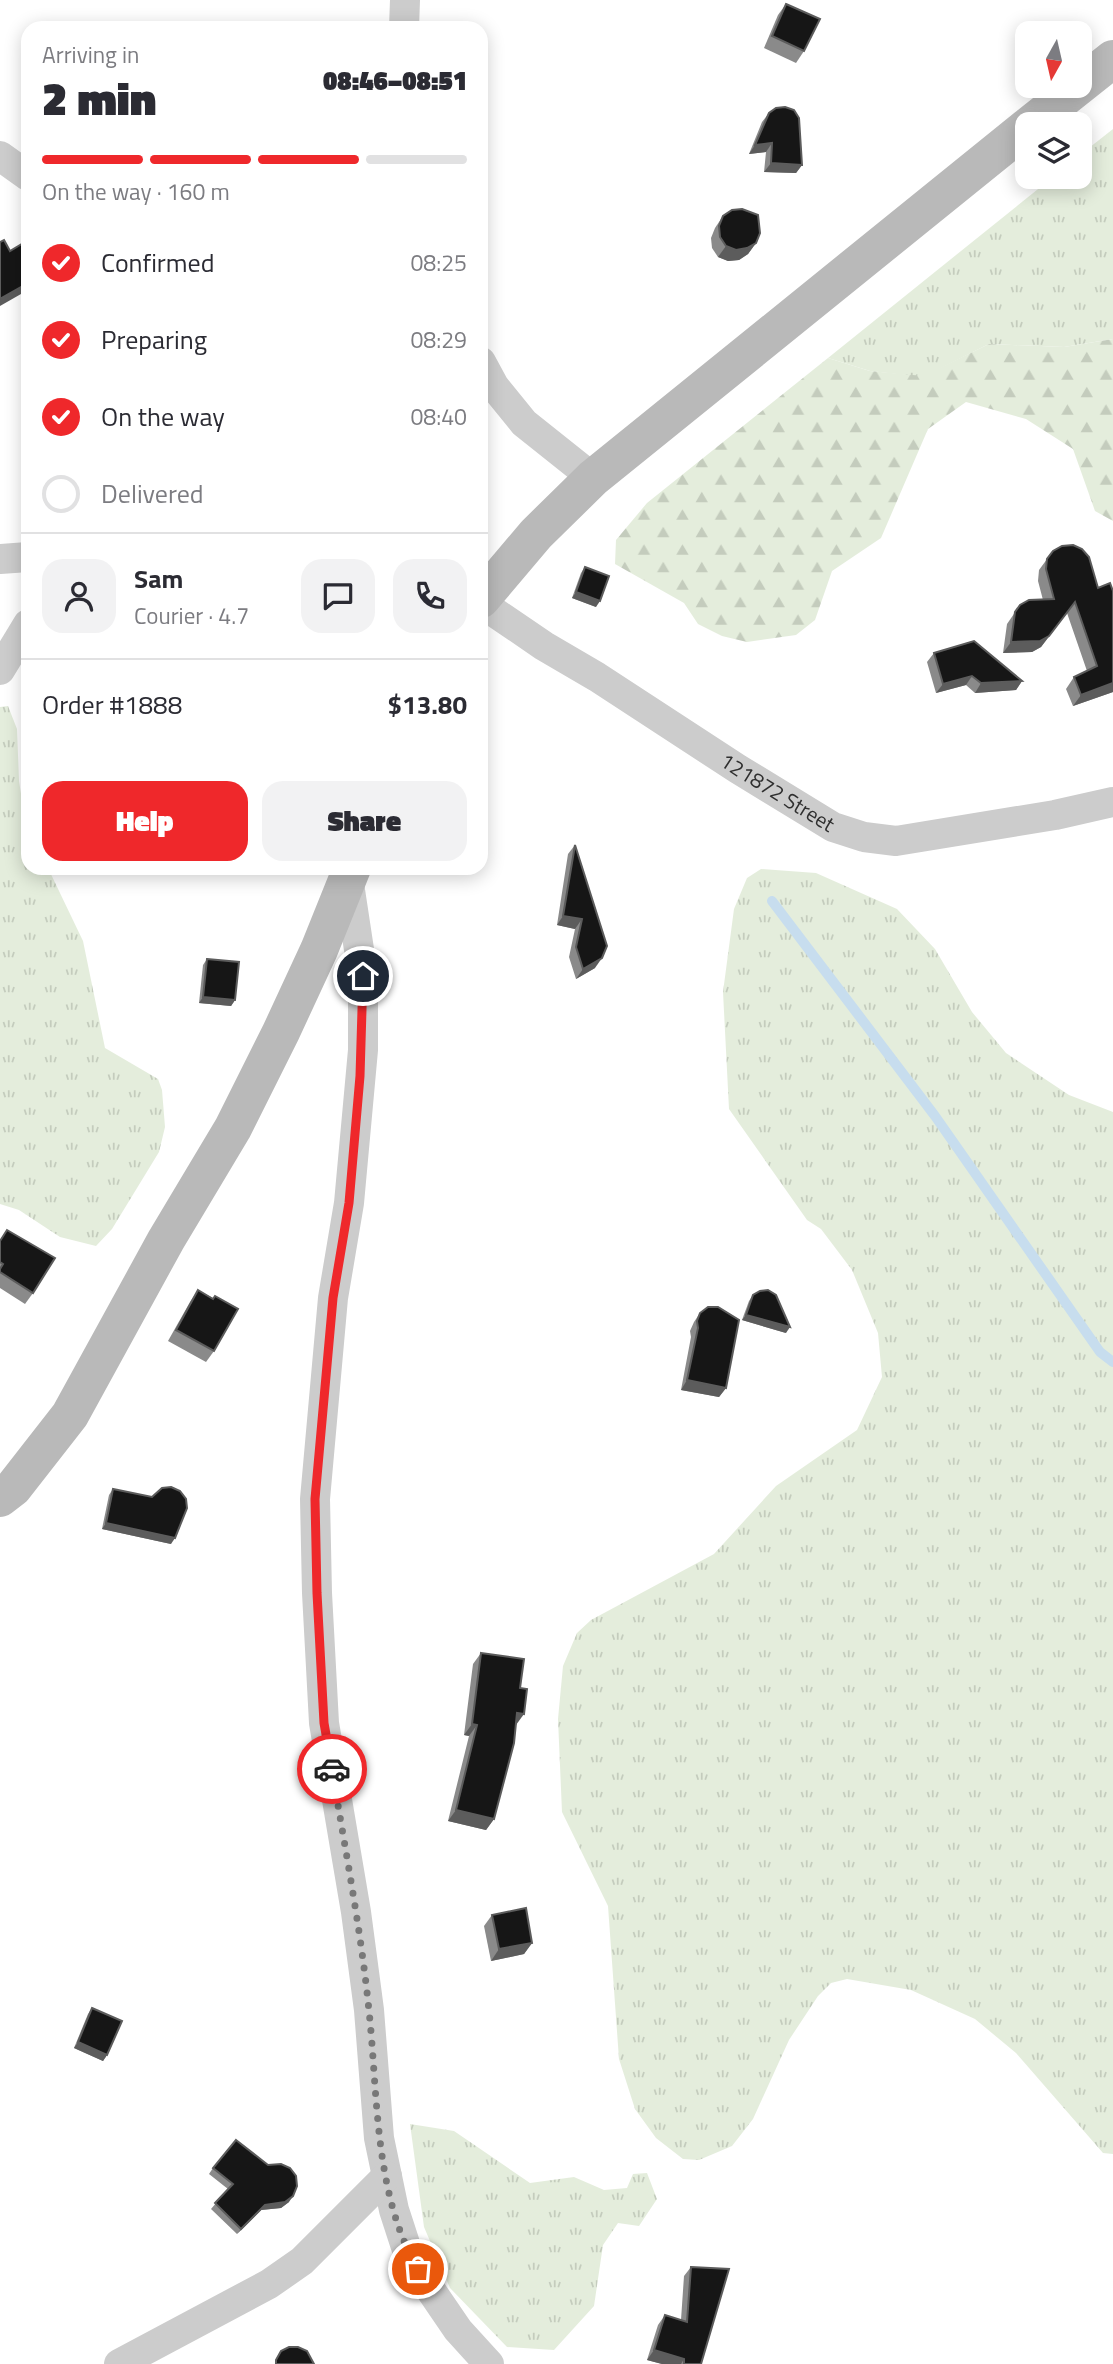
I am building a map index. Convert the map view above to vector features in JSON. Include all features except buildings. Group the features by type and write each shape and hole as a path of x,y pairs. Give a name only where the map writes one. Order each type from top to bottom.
{"street":[{"path":"404,21 405,0"},
{"path":"1047,112 1113,60"},
{"path":"488,592 536,534 593,478 1015,137"},
{"path":"0,156 21,171"},
{"path":"488,375 524,424 593,478"},
{"path":"0,559 21,558"},
{"name":"121872 Street","path":"488,606 544,646 833,827 864,837 896,841 1055,815 1113,802"},
{"path":"0,670 21,636"},
{"path":"4,1497 70,1415 166,1240 233,1128 292,1009 349,875"},
{"path":"350,875 363,976 363,1050 349,1203 333,1298 324,1381 315,1499 324,1723 356,1912 369,2010 379,2138 394,2210 407,2250 458,2330 489,2364"},
{"path":"119,2364 269,2284 302,2261 387,2176"}],"green space":[{"path":"1113,129 1113,339 1064,347 989,344 923,377 870,371 828,358 1038,189 1092,189 1092,146"},
{"path":"1113,339 1113,521 1095,511 1073,449 1026,419 966,402 928,429 881,538 832,571 815,620 796,635 747,642 722,636 698,624 684,603 615,564 616,540 647,503 828,358 870,371 923,376 989,344 1064,347"},
{"path":"8,706 17,729 21,794 21,875 51,875 83,941 105,1048 158,1079 162,1090 165,1127 159,1152 112,1229 96,1246 60,1237 19,1210 0,1204 0,707"},
{"path":"761,869 816,873 897,909 935,949 972,1012 1006,1053 1069,1095 1113,1112 1113,2154 1103,2153 1016,2053 975,2019 911,1990 847,1979 831,1983 818,1996 789,2040 753,2119 732,2146 699,2160 683,2159 656,2138 635,2109 619,2059 608,1906 562,1812 558,1719 563,1666 577,1633 591,1620 714,1554 776,1486 857,1430 882,1377 878,1333 852,1270 821,1229 807,1220 729,1109 723,992 734,909 747,878"},
{"path":"410,2124 454,2131 530,2183 574,2177 604,2190 627,2188 633,2174 647,2173 657,2199 639,2226 618,2223 603,2245 594,2306 554,2350 507,2347 450,2288 424,2227"}],"waterway":[{"path":"772,901 935,1116 1100,1352 1113,1362"}],"way so far":[{"path":"332,1769 369,2010 379,2138 394,2210 407,2250 418,2269"}],"route":[{"path":"332,1769 324,1723 315,1499 333,1298 349,1203 363,1050 363,976"}]}
